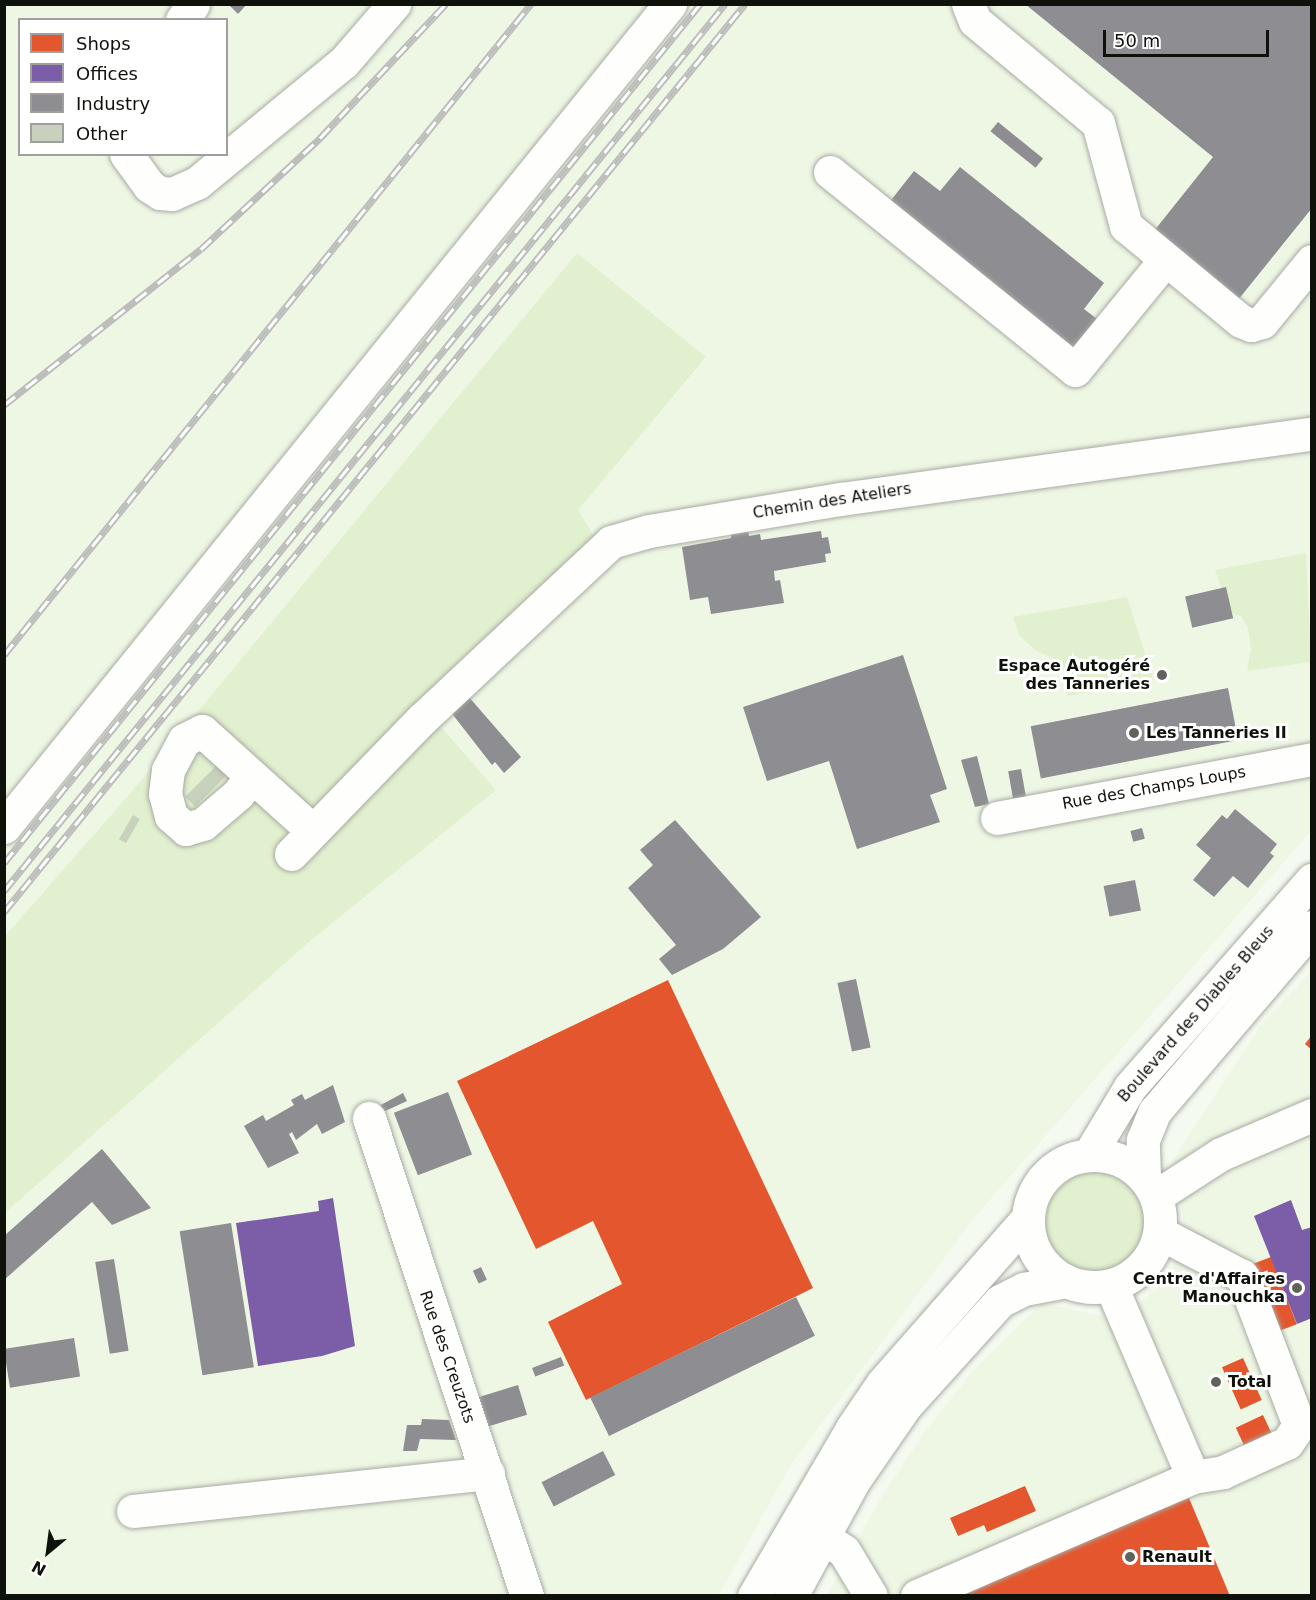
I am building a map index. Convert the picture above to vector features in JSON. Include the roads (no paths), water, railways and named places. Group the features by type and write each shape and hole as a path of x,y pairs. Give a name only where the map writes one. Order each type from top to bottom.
{"street":[{"path":"183,18 193,4"},
{"path":"127,156 149,186 160,193 172,194 197,183 344,62 394,4"},
{"path":"4,827 670,4"},
{"path":"968,4 975,21 1098,123 1126,226 1241,321 1251,325 1266,318 1311,261"},
{"path":"830,172 1075,370 1165,260"},
{"name":"Chemin des Ateliers","path":"250,778 272,792 302,842 423,719 611,542 649,531 841,499 1311,434"},
{"name":"Rue des Champs Loups","path":"997,818 1311,759"},
{"name":"Boulevard des Diables Bleus","path":"1089,1155 1130,1087 1311,880"},
{"name":"Boulevard des Diables Bleus","path":"1150,1186 1143,1140 1155,1111 1311,927"},
{"path":"1150,1186 1311,1115"},
{"name":"Rue des Creuzots","path":"369,1118 441,1342 488,1473 527,1596"},
{"path":"1089,1155 1119,1160 1150,1186 1160,1233 1143,1267 1111,1286 1088,1287 1066,1281 1037,1256 1028,1218 1031,1199 1047,1175 1070,1159 1089,1155"},
{"path":"754,1596 852,1428 882,1384 1028,1218"},
{"path":"917,1596 1193,1477 1223,1472 1287,1443 1299,1425 1242,1276 1160,1233"},
{"path":"791,1596 880,1439 989,1312 1012,1293 1066,1281"},
{"path":"1111,1286 1193,1477"},
{"path":"133,1511 488,1473"},
{"path":"823,1537 844,1551 871,1596"}],"railway":[{"path":"4,405 201,249 320,138 446,4"},
{"path":"4,655 531,4"},
{"path":"4,863 700,4"},
{"path":"4,891 725,4"},
{"path":"4,912 745,4"}],"place":[{"name":"Espace Autogéré des Tanneries","path":"1162,675"},
{"name":"Les Tanneries II","path":"1134,733"},
{"name":"Centre d'Affaires Manouchka","path":"1297,1288"},
{"name":"Total","path":"1216,1382"},
{"name":"Renault","path":"1130,1557"}]}
